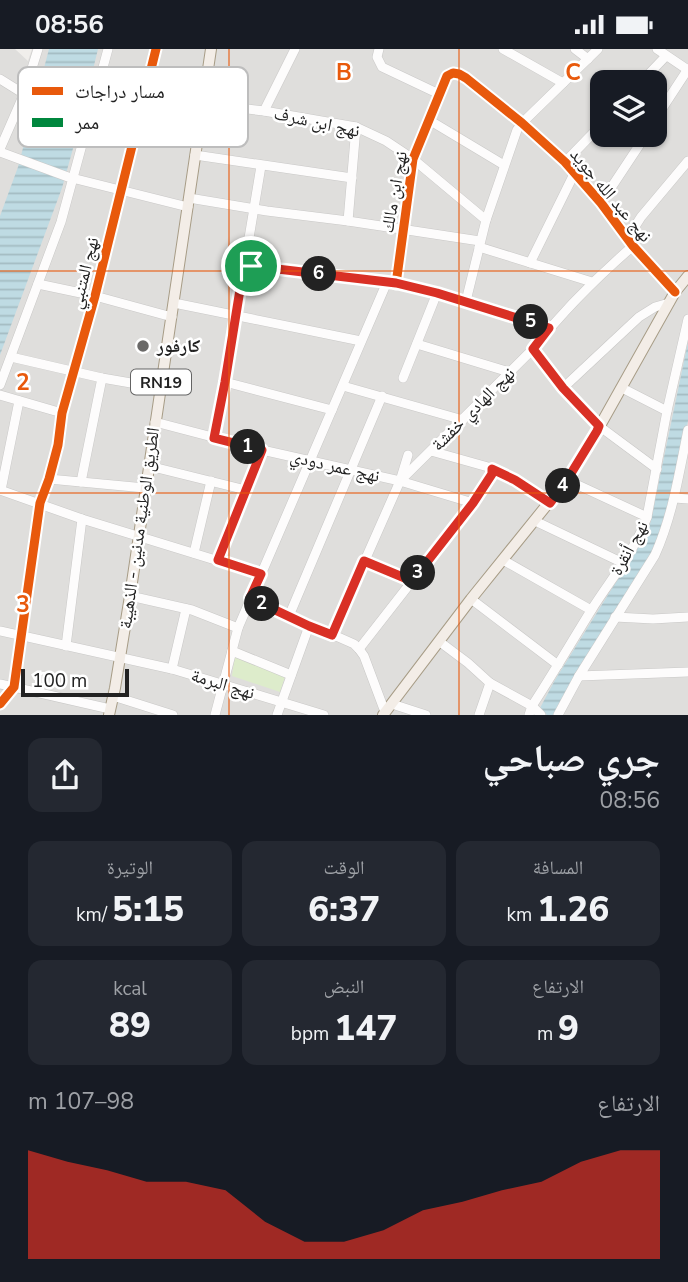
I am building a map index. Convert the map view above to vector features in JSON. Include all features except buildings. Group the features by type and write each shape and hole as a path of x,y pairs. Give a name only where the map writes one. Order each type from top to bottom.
{"main road":[{"name":"الطريق الوطنية مدنين - الذهيبة","path":"207,67 209,49"},
{"name":"الطريق الوطنية مدنين - الذهيبة","path":"109,712 130,596 196,147"},
{"path":"387,710 567,480 675,292 688,276"}],"street":[{"path":"32,67 38,49"},
{"path":"103,67 108,49"},
{"name":"نهج المتنبي","path":"152,67 156,49"},
{"path":"264,111 295,49"},
{"path":"503,49 563,83"},
{"path":"575,49 588,59"},
{"path":"466,301 486,220 517,129 598,49"},
{"path":"657,49 688,70 667,102"},
{"path":"376,50 382,67 439,94"},
{"path":"652,70 666,55"},
{"name":"نهج ابن مالك","path":"215,715 238,628 250,598 361,341 391,283 403,229 412,159 447,76 453,73"},
{"name":"نهج عبد الله جويد","path":"453,73 466,78 565,162 675,292"},
{"path":"0,79 18,91"},
{"path":"18,106 0,150 70,178 121,191 188,202 348,221 480,244 592,282"},
{"name":"نهج ابن شرف","path":"248,109 356,127 386,141 412,159 486,220"},
{"path":"429,120 504,165"},
{"path":"348,221 356,127"},
{"path":"565,162 590,136"},
{"path":"0,385 61,222 79,147"},
{"name":"نهج المتنبي","path":"15,687 40,503 58,445 62,413 95,296 132,147"},
{"path":"601,203 638,147"},
{"path":"195,155 352,178"},
{"name":"نهج الهادي خفشة","path":"332,635 400,481 533,349 549,328 630,242 641,217 688,162"},
{"path":"214,438 261,166"},
{"path":"530,263 574,174"},
{"path":"244,265 391,283 466,301 549,328"},
{"path":"38,284 172,317"},
{"path":"403,378 437,293"},
{"path":"174,303 361,341"},
{"path":"563,388 639,317 655,307 669,303"},
{"name":"نهج أنقرة","path":"535,712 558,665 635,544 647,517 688,319"},
{"path":"417,344 509,372"},
{"path":"533,349 563,388 599,426 657,469"},
{"path":"10,357 160,388"},
{"path":"81,482 102,378"},
{"path":"225,382 332,410"},
{"path":"343,386 463,420"},
{"path":"622,388 667,411"},
{"path":"0,395 62,413"},
{"path":"289,616 383,396"},
{"path":"19,401 0,490 82,519 261,574"},
{"name":"نهج عمر دودي","path":"155,422 262,450 400,481 473,503"},
{"path":"558,715 579,676 655,555 675,498 688,433"},
{"path":"218,560 262,450"},
{"path":"431,451 492,469 515,480 550,503"},
{"path":"400,481 408,455"},
{"path":"149,466 246,491"},
{"path":"359,649 473,503 492,474 492,469"},
{"path":"49,479 145,488"},
{"path":"567,480 647,517"},
{"path":"194,553 211,481"},
{"path":"675,498 688,499"},
{"path":"66,646 82,519"},
{"path":"535,521 623,563"},
{"path":"503,560 592,610"},
{"path":"364,561 412,581"},
{"path":"130,596 186,609 238,628"},
{"path":"250,598 354,644 363,656 387,710 426,715"},
{"path":"471,600 558,665"},
{"path":"172,669 186,609"},
{"path":"615,617 688,617"},
{"path":"277,715 309,626"},
{"name":"نهج البرمة","path":"0,631 172,669 324,715"},
{"path":"440,642 490,683 535,712"},
{"path":"232,651 290,675"},
{"path":"579,676 688,671"},
{"path":"479,715 490,683"},
{"path":"0,684 109,712"},
{"path":"0,704 15,687"},
{"path":"113,696 169,714"}],"shaded area":[{"path":"0,49 15,49 28,61 32,49 688,49 688,715 0,715"}],"green space":[{"path":"235,655 285,677 280,692 232,676"}],"water":[{"path":"49,49 98,49 94,67 44,67"},
{"path":"23,147 73,147 62,188 0,355 0,216"},
{"path":"688,342 688,421 668,515 657,546 554,715 547,715 540,708 555,680 649,529"}],"cycle path":[{"path":"152,67 156,49"},
{"path":"396,284 413,159 447,76 453,73 466,78 565,162 601,203 633,246 675,292"},
{"path":"0,704 14,687 40,503 58,445 62,413 95,296 132,147"}],"place":[{"name":"كارفور","path":"143,346"}],"route":[{"path":"244,265 251,266 396,283 549,328 533,349 563,388 599,426 597,431 550,503 515,480 492,469 492,474 473,503 412,581 364,561 332,635 250,598 261,574 218,560 262,450 214,438 244,265"}]}
